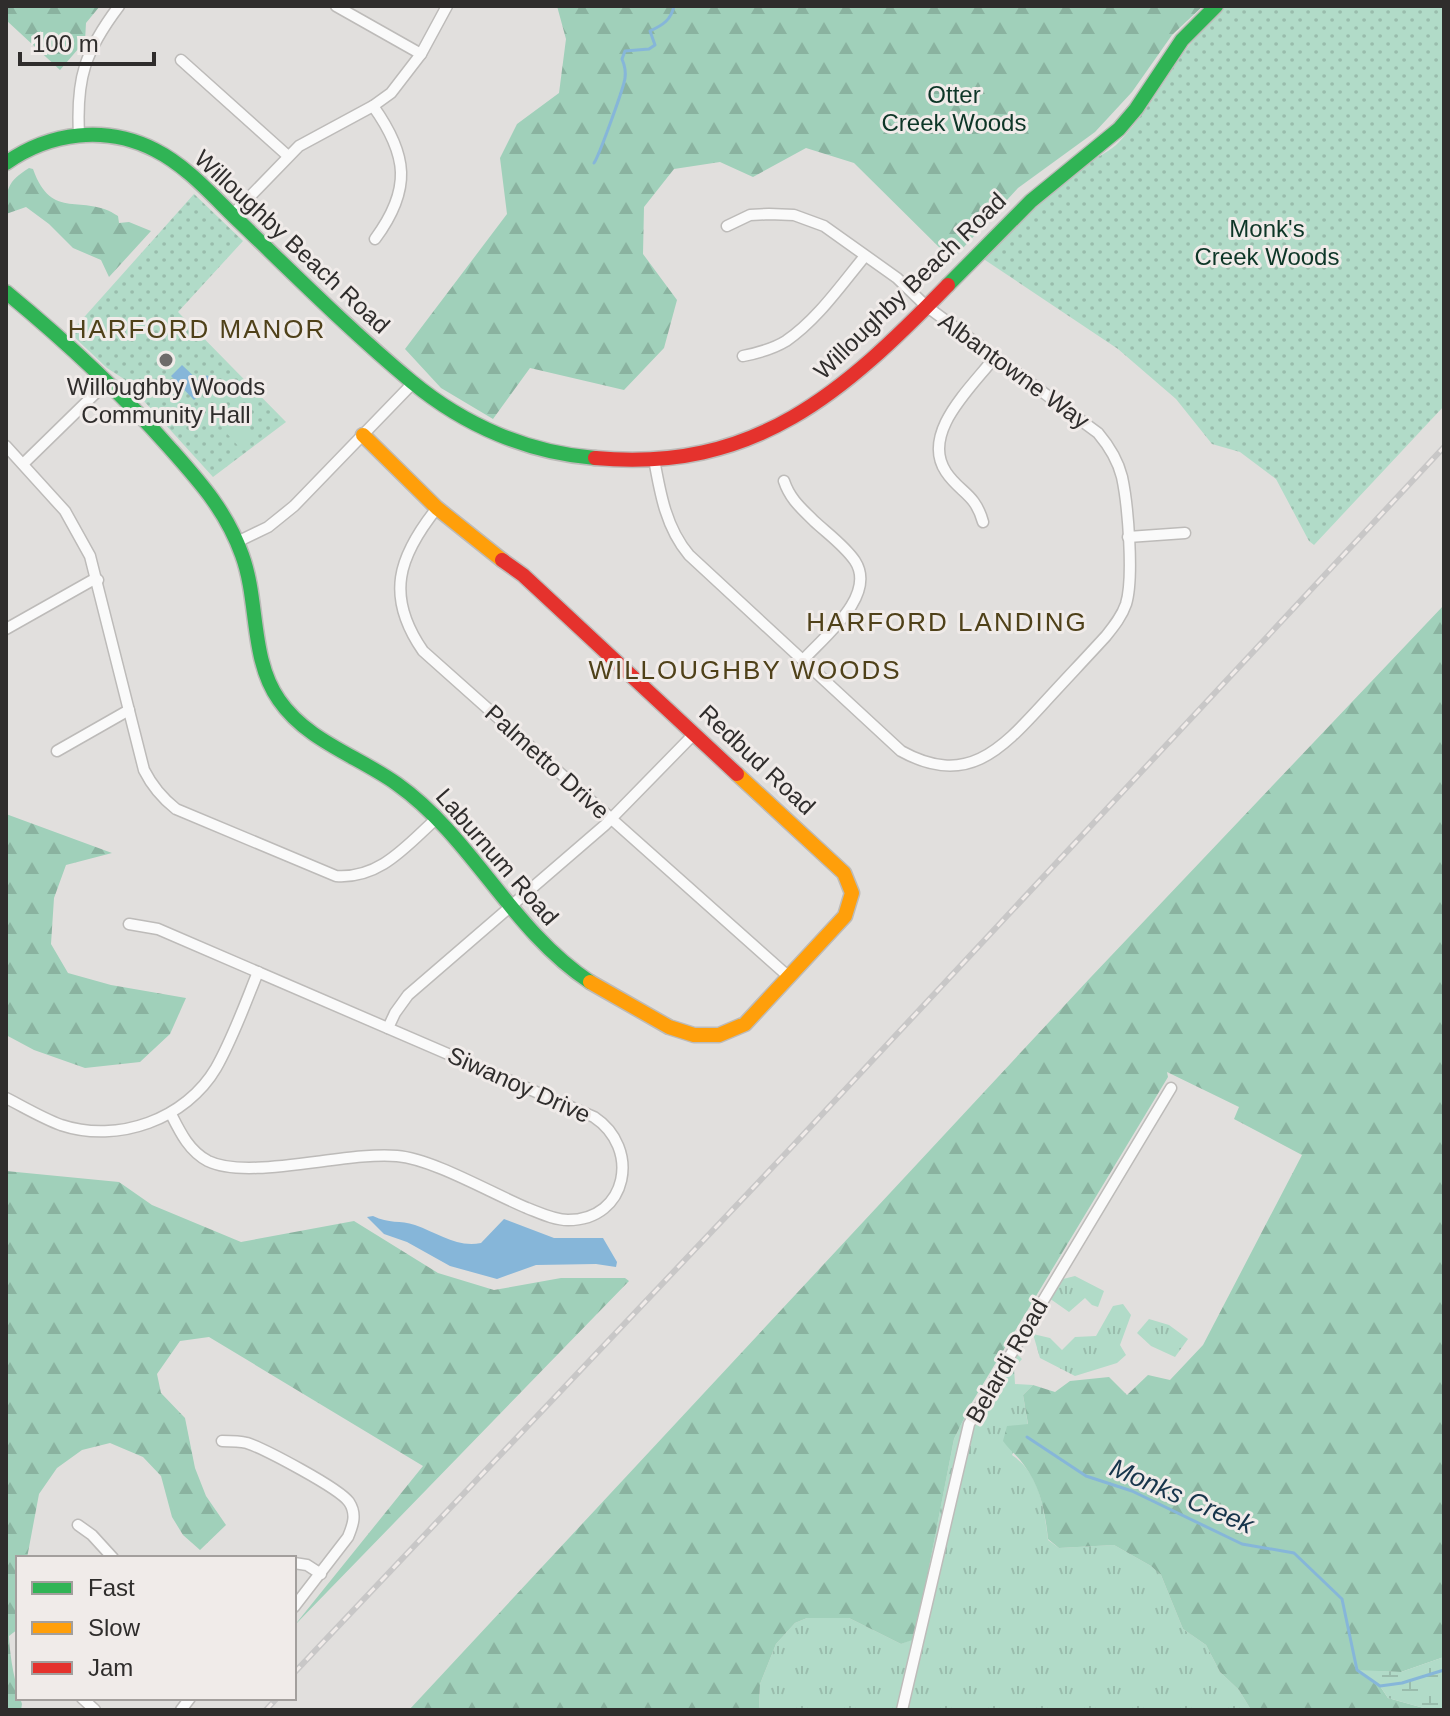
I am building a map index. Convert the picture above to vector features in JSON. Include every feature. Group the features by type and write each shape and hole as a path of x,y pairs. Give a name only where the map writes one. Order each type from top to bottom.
{"street":[{"path":"79,134 78,90 88,53 119,6"},
{"path":"336,6 421,54"},
{"path":"232,215 299,146 391,93 421,54 447,6"},
{"name":"Willoughby Beach Road","path":"6,163 35,145 79,134 103,133 158,151 232,215 413,383 434,400 490,432 523,444 578,457 654,459 693,454 751,439 796,417 828,396 926,306 1030,201 1117,132 1135,111 1179,43 1216,6"},
{"path":"181,60 288,156"},
{"path":"373,106 395,140 402,171 391,218 375,239"},
{"name":"Albantowne Way","path":"654,459 668,522 680,545 901,751 922,762 938,765 973,763 996,751 1118,621 1127,601 1128,537 1122,479 1106,443 1098,433 994,358 926,306 897,278 824,226 794,215 750,215 727,226"},
{"path":"743,356 786,341 865,256"},
{"name":"Laburnum Road","path":"6,292 108,381 215,499 237,542 252,592 262,663 275,697 300,725 415,798 532,933 577,975 657,1021 694,1035 717,1037 732,1033 745,1024 789,977"},
{"path":"983,522 975,501 944,469 939,457 938,439 946,421 994,358"},
{"path":"23,464 108,381"},
{"path":"237,542 280,518 413,383"},
{"name":"Redbud Road","path":"363,435 437,508 523,575 838,865 849,884 852,899 845,916 789,977"},
{"path":"6,446 72,521 90,556 144,770 164,800 176,809 320,872 350,877 378,869 436,819"},
{"path":"784,481 791,498 856,562 860,577 860,592 853,604 804,659"},
{"name":"Palmetto Drive","path":"437,508 416,535 402,570 400,597 414,638 423,651 789,977"},
{"path":"1128,537 1185,533"},
{"path":"6,629 91,581 98,580"},
{"path":"57,751 129,710"},
{"path":"388,1028 408,995 611,820 695,733"},
{"name":"Siwanoy Drive","path":"129,924 158,929 594,1117 606,1125 621,1148 623,1177 617,1192 596,1212 565,1221 401,1156 381,1155 269,1166 226,1166 209,1161 194,1151 171,1114"},
{"path":"6,1098 64,1126 89,1130 112,1131 171,1114 189,1100 215,1070 258,972"},
{"name":"Belardi Road","path":"902,1710 969,1424 1171,1088"},
{"path":"222,1441 249,1444 338,1491 353,1510 353,1526 348,1537 296,1605"},
{"path":"78,1525 111,1556"},
{"path":"296,1563 307,1565 321,1574"}],"green space":[{"path":"6,6 100,6 86,23 85,41 60,70 6,20"},
{"name":"Otter Creek Woods","path":"557,6 1203,6 1172,35 1132,92 1095,132 1018,188 952,260 854,163 806,148 753,177 720,162 674,169 644,207 643,254 677,300 664,348 624,390 530,368 493,419 441,388 405,349 507,214 500,158 517,124 559,93 566,39"},
{"name":"Monk's Creek Woods","path":"1226,6 1444,6 1444,406 1314,545 1276,479 1240,452 1212,444 1176,399 1118,349 982,258 1061,185 1119,142 1195,38"},
{"path":"29,168 33,169 49,196 70,204 105,209 118,216 119,223 129,222 151,231 109,277 101,260 73,248 26,207 6,214 9,187"},
{"path":"194,194 243,241 178,312 286,422 213,477 124,379 107,368 70,333"},
{"path":"231,408 253,433 238,446 216,421"},
{"path":"1444,605 1444,1657 1401,1672 1359,1671 1380,1686 1388,1698 1431,1710 1251,1710 1239,1690 1220,1672 1206,1645 1183,1629 1161,1575 1151,1566 1114,1545 1059,1548 1048,1539 1044,1510 1034,1482 1022,1462 1003,1441 1007,1426 1028,1424 1023,1395 1033,1385 1055,1392 1070,1381 1109,1377 1127,1395 1148,1375 1170,1380 1203,1345 1302,1155 1234,1119 1239,1107 1167,1072 1168,1077 971,1404 954,1439 915,1639 901,1644 849,1618 807,1618 795,1623 776,1644 760,1684 759,1710 409,1710 1091,977"},
{"path":"6,814 112,853 66,865 54,898 51,944 68,973 111,985 186,998 170,1034 140,1062 85,1068 34,1050 6,1035"},
{"path":"6,1171 119,1182 152,1205 241,1242 354,1221 438,1273 494,1290 561,1278 625,1278 629,1281 296,1624 423,1466 209,1337 180,1341 157,1374 161,1393 185,1418 195,1468 206,1496 226,1525 200,1550 183,1535 172,1517 161,1476 143,1457 110,1443 82,1450 57,1468 39,1494 27,1556 16,1556 16,1631 9,1636 16,1700 21,1700 22,1704 21,1710 6,1710"},
{"path":"1075,1276 1104,1291 1098,1307 1085,1298 1069,1312 1049,1298 1063,1279"},
{"path":"1123,1304 1131,1315 1120,1345 1126,1355 1117,1363 1075,1376 1040,1358 1033,1334 1050,1338 1062,1350 1075,1337 1096,1336 1113,1306"},
{"path":"1149,1319 1169,1325 1188,1339 1175,1357 1151,1346 1137,1333"},
{"path":"1016,1353 1022,1359 1014,1368 1015,1384 1033,1385 1023,1395 1028,1425 1012,1455 1035,1482 1048,1540 1059,1548 1114,1545 1151,1566 1161,1575 1183,1629 1206,1645 1220,1672 1239,1690 1251,1710 759,1710 760,1684 776,1644 795,1623 807,1618 849,1618 901,1644 915,1638 954,1439 971,1404 978,1411"},
{"path":"1444,1657 1444,1710 1431,1710 1388,1698 1380,1686 1357,1670 1401,1672"}],"water":[{"path":"182,365 200,382 207,375 213,381 194,400 171,376"},
{"path":"367,1217 415,1225 456,1242 472,1244 481,1243 504,1219 554,1238 603,1238 617,1262 616,1267 596,1264 536,1265 497,1279 450,1266 407,1242 384,1234"}],"waterway":[{"path":"594,163 624,84 622,59 625,51 649,49 655,45 650,31 666,22 674,6"},
{"name":"Monks Creek","path":"1027,1437 1086,1476 1132,1491 1242,1544 1294,1553 1342,1599 1357,1670 1380,1686 1402,1683 1444,1670"}],"railway":[{"path":"296,1671 787,1152 1444,447"},
{"path":"266,1710 275,1700"}],"traffic: fast":[{"path":"948,285 1031,201 1119,129 1182,40 1216,6"},
{"path":"6,163 41,144 79,136 117,137 155,150 191,175 347,325 432,397 475,424 521,443 595,458"},
{"path":"6,292 70,347 130,405 190,471 220,510 242,555 263,667 279,700 318,737 382,774 424,806 448,830 537,937 590,982"}],"traffic: slow":[{"path":"363,435 437,508 502,560"},
{"path":"590,982 669,1027 694,1035 719,1035 745,1024 845,916 852,893 844,873 737,774"}],"traffic: jam":[{"path":"595,458 652,459 703,452 750,438 792,417 833,391 910,324 948,285"},
{"path":"502,560 523,575 737,774"}],"place":[{"name":"Willoughby Woods Community Hall","path":"166,360"}],"district":[{"name":"HARFORD MANOR","path":"197,329"},
{"name":"HARFORD LANDING","path":"947,622"},
{"name":"WILLOUGHBY WOODS","path":"745,670"}]}
